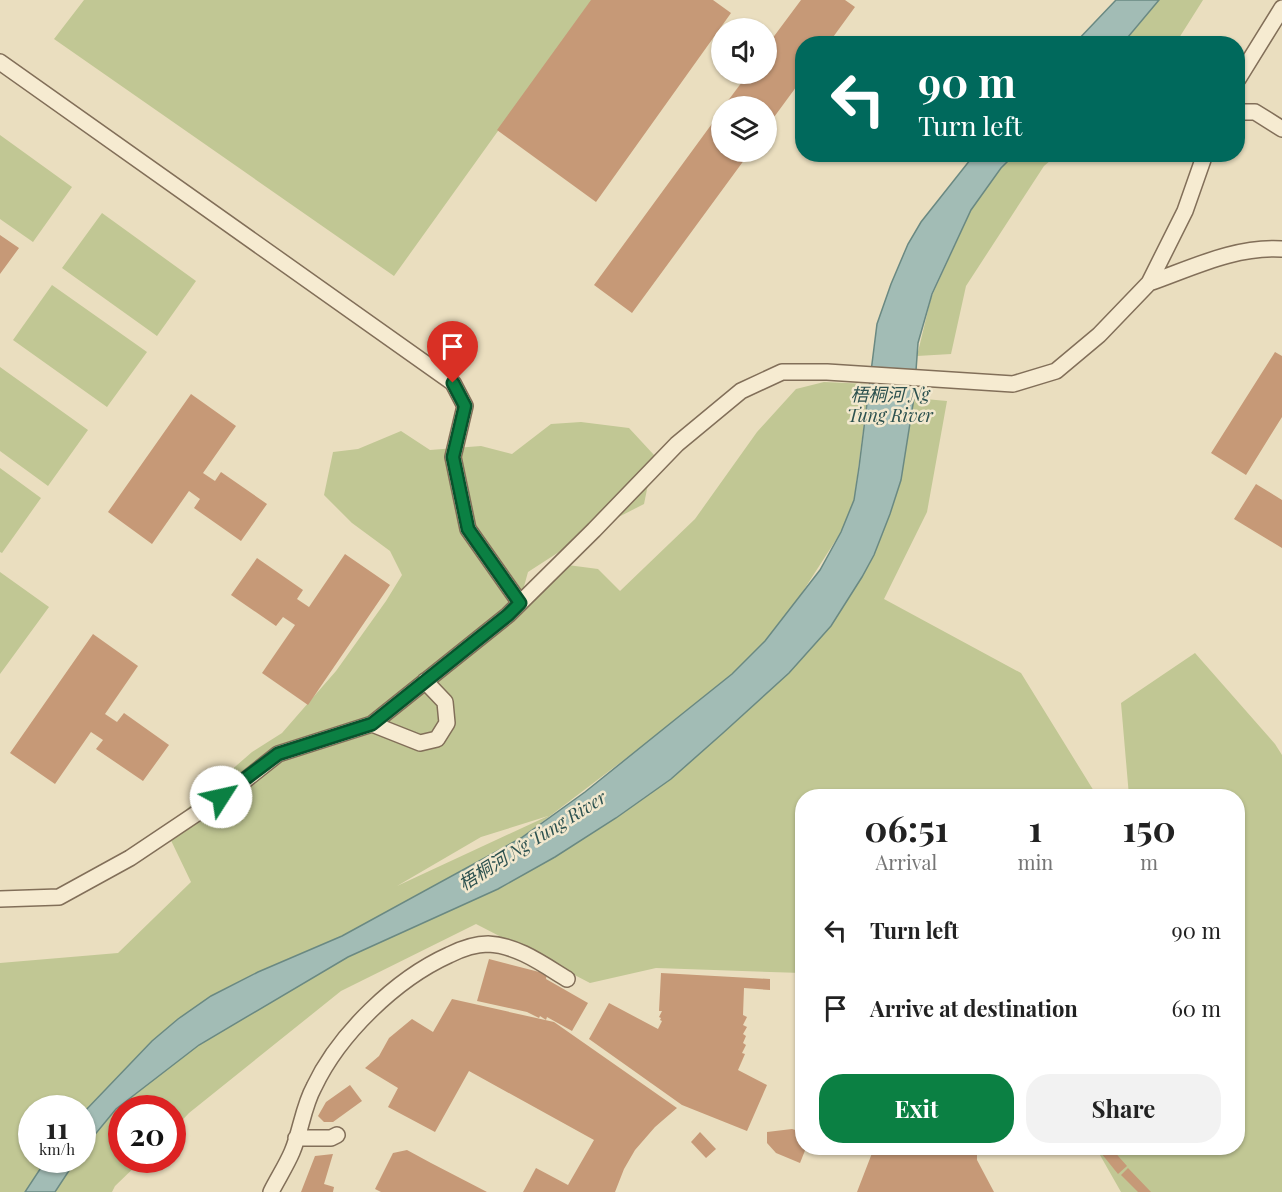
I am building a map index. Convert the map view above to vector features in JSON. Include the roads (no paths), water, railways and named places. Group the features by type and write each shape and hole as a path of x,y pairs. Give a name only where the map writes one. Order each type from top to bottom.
{"lane":[{"path":"1245,68 1282,8"},
{"path":"0,62 453,383 465,406 453,457 468,529 520,603"},
{"path":"1245,112 1255,112 1282,129"},
{"path":"0,898 59,897 130,858 239,785 278,754 372,724 508,615 676,444 741,391 782,372 827,372 1013,384 1056,371 1099,335 1149,283 1185,211 1202,162"},
{"path":"1149,283 1246,250 1282,249"},
{"path":"372,724 420,743 437,739 447,723 444,702 425,681"},
{"path":"271,1192 287,1161 313,1088 332,1058 355,1027 383,999 424,969 469,947 491,944 526,955 567,979"},
{"path":"296,1138 331,1138 337,1135"}],"water":[{"path":"1116,0 1159,0 1129,36 1082,36"},
{"name":"梧桐河 Ng Tung River","path":"968,162 1007,162 971,210 932,294 918,343 914,398 901,480 874,555 831,626 789,673 671,779 555,857 498,889 348,957 199,1045 134,1095 108,1095 108,1119 96,1133 96,1099 152,1041 178,1019 211,996 258,972 342,936 521,838 585,792 732,674 765,641 820,570 841,532 854,500 877,324 908,244 921,222"},
{"path":"37,1173 67,1173 55,1192 25,1192"}]}
